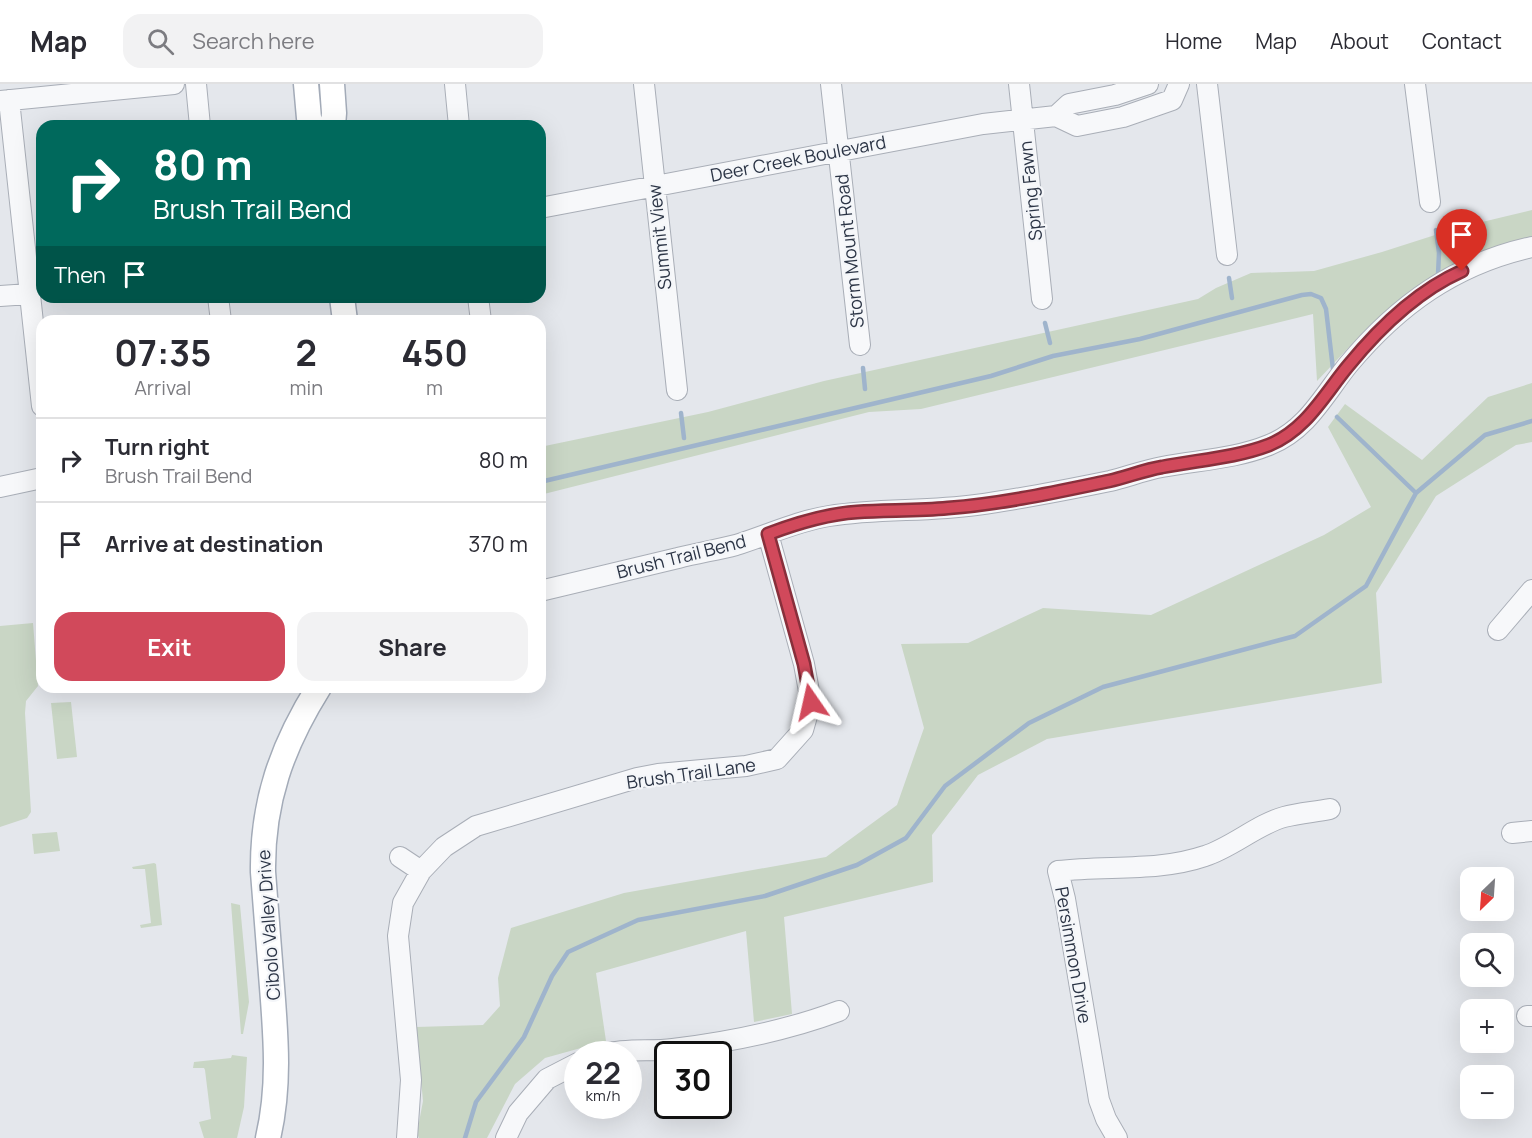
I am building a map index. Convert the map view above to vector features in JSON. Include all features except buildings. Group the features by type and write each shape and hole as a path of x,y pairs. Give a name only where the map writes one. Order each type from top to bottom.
{"main road":[{"path":"306,84 310,120"},
{"path":"332,84 333,120"},
{"name":"Cibolo Valley Drive","path":"268,1138 274,1105 277,1051 263,872 263,842 267,810 276,774 290,739 316,693"}],"street":[{"path":"36,354 4,100 174,84"},
{"path":"195,84 199,120"},
{"path":"455,84 458,120"},
{"name":"Summit View","path":"644,84 677,390"},
{"name":"Storm Mount Road","path":"831,84 860,345"},
{"name":"Spring Fawn","path":"1019,84 1042,299"},
{"name":"Deer Creek Boulevard","path":"1056,116 1069,104 1115,95 1148,84"},
{"name":"Deer Creek Boulevard","path":"546,207 838,150 1023,118 1056,116 1077,126 1122,117 1172,100 1179,84"},
{"path":"1207,84 1227,255"},
{"path":"1415,84 1430,202"},
{"name":"Brush Trail Bend","path":"546,590 735,545 799,522 837,515 945,509 1008,500 1111,480 1160,467 1235,455 1271,444 1304,422 1348,366 1394,316 1450,276 1500,256 1532,247"},
{"path":"0,296 29,294"},
{"path":"0,488 36,479"},
{"name":"Brush Trail Lane","path":"407,1138 411,1080 398,936 403,903 421,871 444,847 476,826 637,778 746,766 777,759 803,730 811,702 804,664 768,534"},
{"path":"1498,630 1532,590"},
{"name":"Persimmon Drive","path":"1117,1138 1106,1119 1099,1100 1065,899 1058,871 1159,866 1183,862 1207,856 1282,817 1330,809"},
{"path":"1512,833 1532,831"},
{"path":"400,857 421,871"},
{"path":"642,1050 706,1045 804,1024 839,1011"},
{"path":"506,1138 518,1113 547,1079 564,1070"}],"green space":[{"path":"1532,210 1532,243 1467,260 1412,289 1369,326 1317,381 1313,314 921,409 869,412 546,493 546,446 708,412 824,381 1198,299 1216,288 1251,273 1314,271 1457,228"},
{"path":"1532,383 1532,442 1516,445 1436,496 1376,593 1382,683 1047,739 978,775 932,835 933,882 784,917 792,1014 754,1022 746,931 596,973 606,1041 564,1041 564,1053 545,1058 515,1084 487,1138 419,1138 417,1133 423,1101 416,1027 483,1025 500,1006 498,978 511,928 624,893 826,857 897,805 924,728 901,644 968,643 1043,608 1151,615 1324,535 1371,507 1328,427 1345,404 1422,460 1488,397"},
{"path":"33,623 36,688 26,701 25,713 31,812 27,818 0,827 0,626"},
{"path":"71,702 77,757 57,759 51,703"},
{"path":"57,832 60,851 34,854 32,834"},
{"path":"156,864 162,925 141,928 140,925 151,923 145,869 133,869 132,867"},
{"path":"231,903 240,905 249,1002 243,1034 241,1034"},
{"path":"232,1055 247,1057 244,1107 237,1138 204,1138 199,1122 211,1119 205,1070 204,1068 193,1068 194,1062 231,1058"}],"waterway":[{"path":"1436,230 1439,253 1438,275"},
{"path":"1229,278 1232,298"},
{"path":"546,481 991,376 1053,356 1140,339 1302,295 1311,294 1321,298 1326,309 1333,369"},
{"path":"1045,323 1050,343"},
{"path":"863,368 865,389"},
{"path":"681,413 684,438"},
{"path":"1337,417 1416,493"},
{"path":"465,1138 476,1102 524,1037 552,976 568,952 638,920 765,896 857,865 906,838 945,786 1029,723 1103,687 1295,636 1366,586 1416,493 1485,435 1532,421"}],"route":[{"path":"811,702 804,664 768,534 799,522 855,512 945,509 1008,500 1111,480 1160,467 1235,455 1271,444 1304,422 1348,366 1394,316 1433,287 1462,271"}]}
